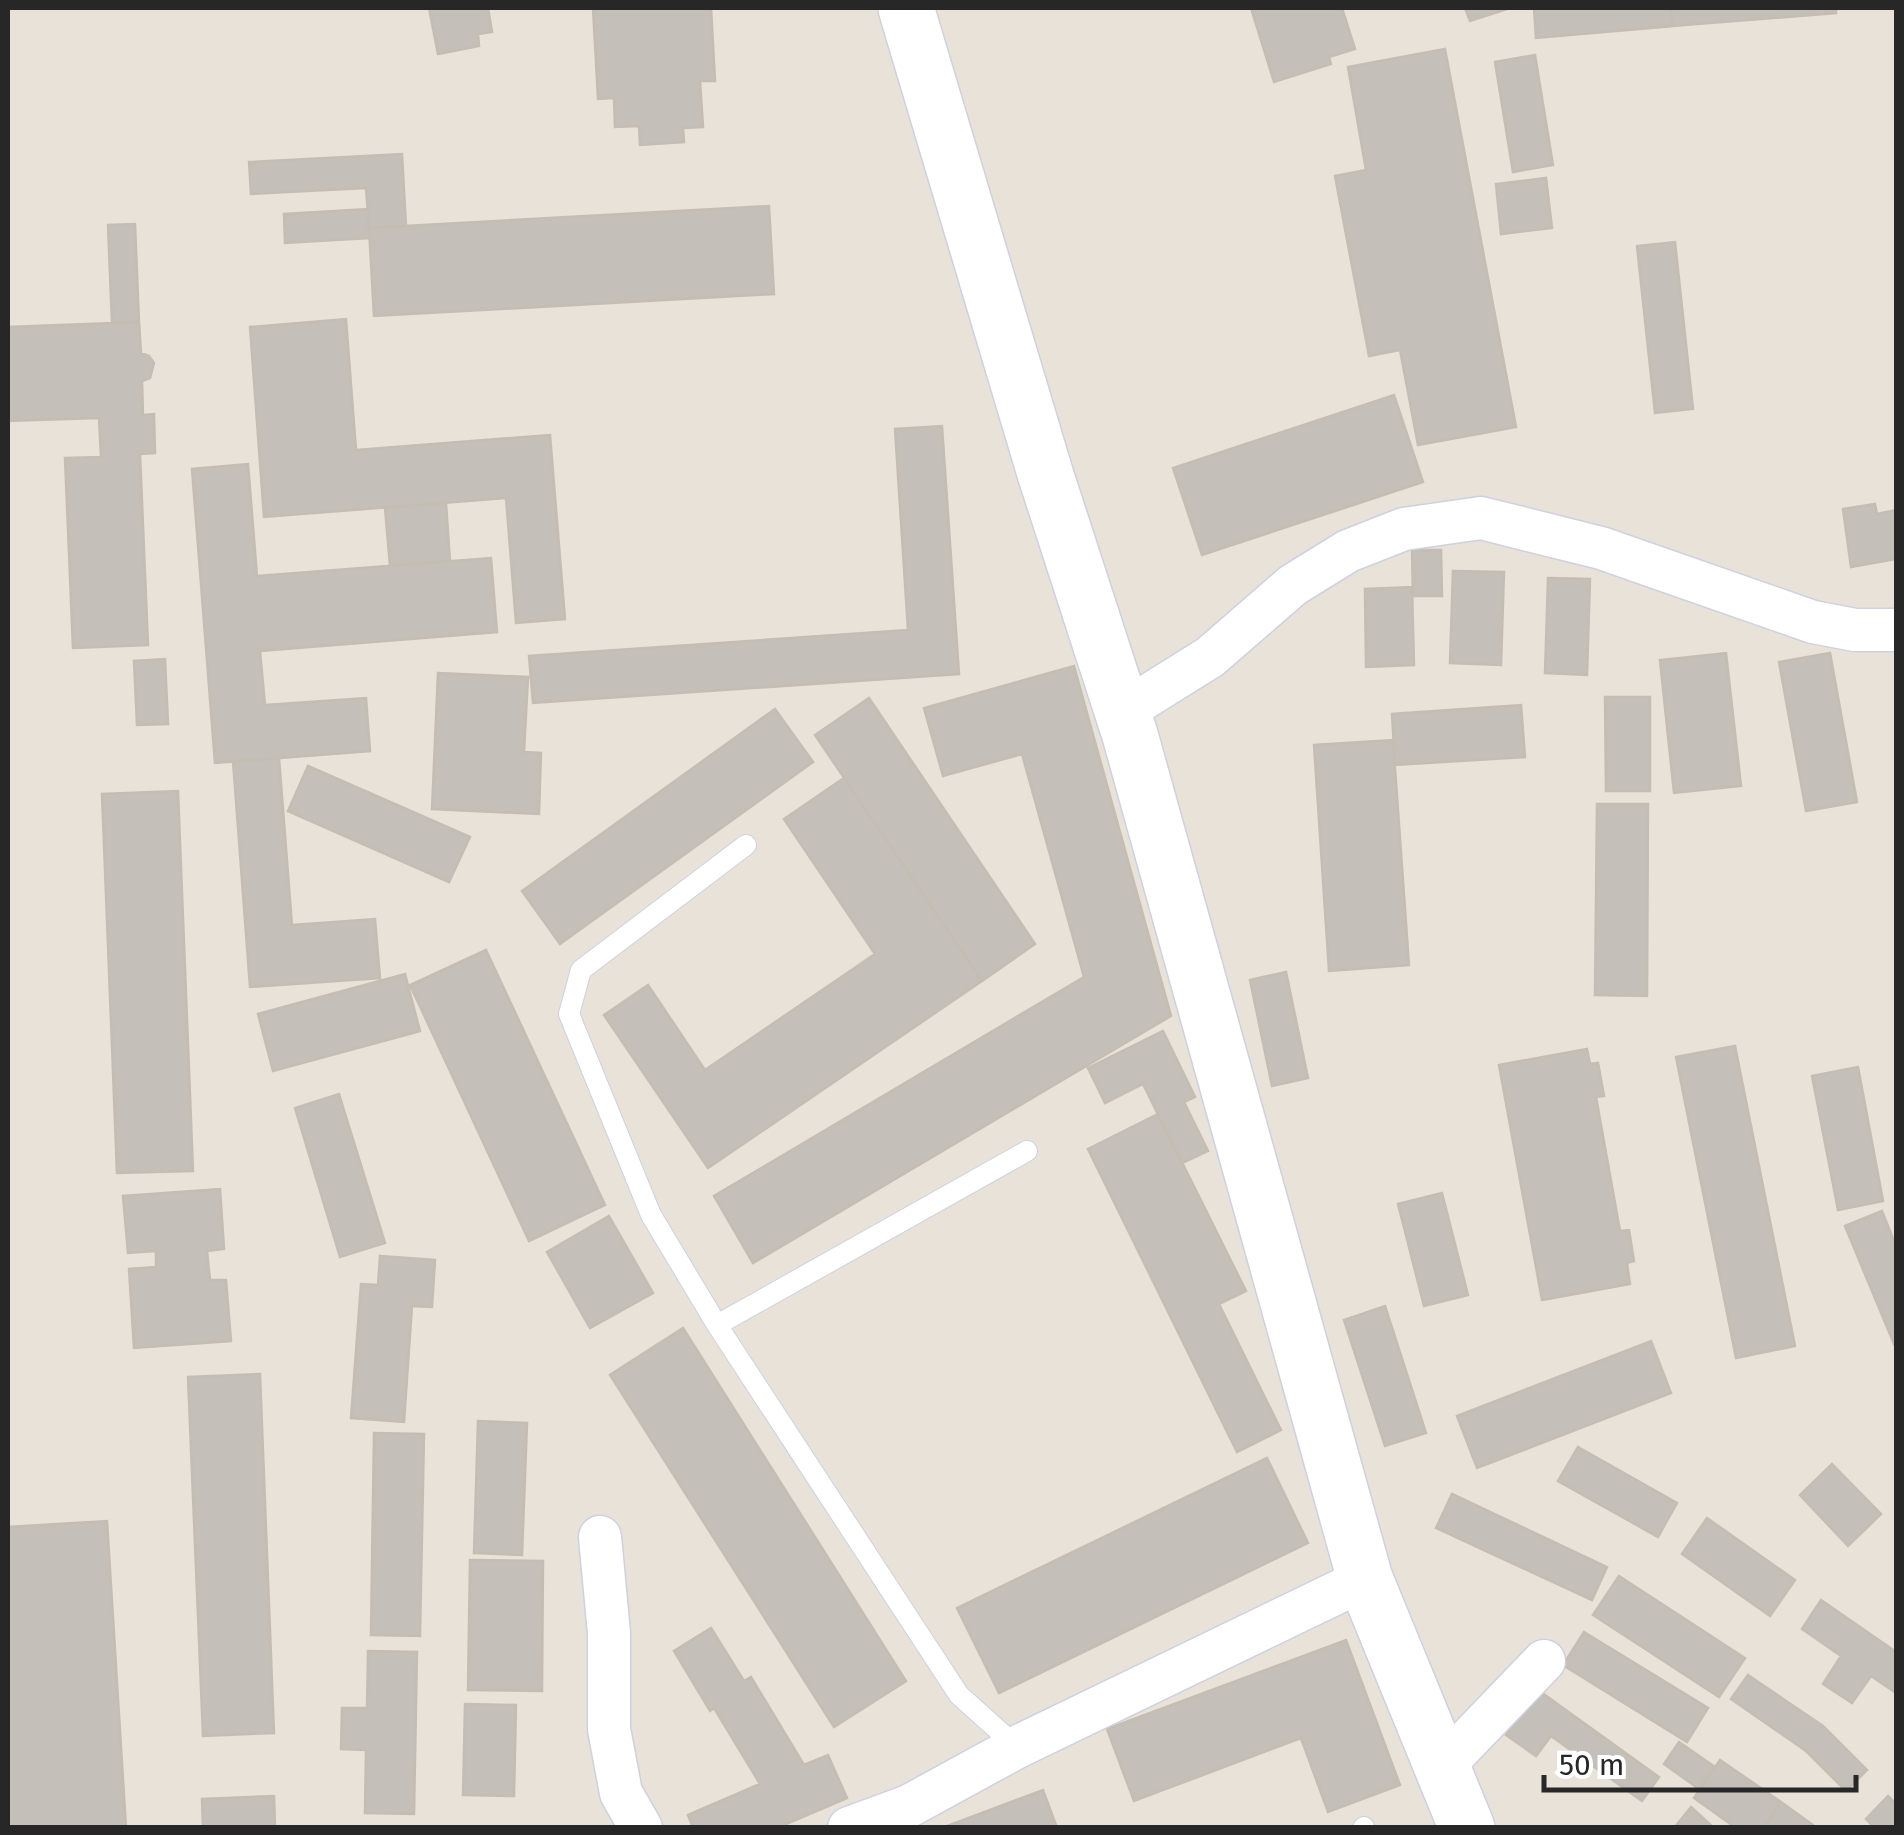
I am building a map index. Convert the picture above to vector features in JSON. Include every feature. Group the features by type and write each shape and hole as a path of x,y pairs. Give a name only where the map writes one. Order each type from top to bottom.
{"street":[{"path":"906,8 1044,473 1122,712 1365,1579 1467,1828"},
{"path":"1122,712 1210,657 1293,586 1348,552 1404,529 1481,518 1601,548 1813,622 1855,630 1896,630"},
{"path":"600,1537 609,1633 609,1729 621,1793 642,1828"},
{"path":"849,1828 902,1817 1018,1747 1365,1579"},
{"path":"1442,1767 1544,1661"}],"lane":[{"path":"746,845 581,970 569,1014 651,1215 717,1324 959,1695 1018,1747"},
{"path":"717,1324 1027,1150"}],"building":[{"path":"429,8 488,8 492,32 478,34 479,46 438,54"},
{"path":"593,8 711,8 715,81 700,81 703,127 683,128 684,142 640,145 639,126 615,127 614,98 598,99"},
{"path":"1251,8 1342,8 1355,49 1329,57 1331,64 1274,82"},
{"path":"1465,8 1510,8 1470,21"},
{"path":"1534,8 1671,8 1673,26 1536,38"},
{"path":"1671,8 1836,8 1836,13 1673,26"},
{"path":"1445,49 1516,427 1418,445 1400,350 1369,356 1335,176 1366,170 1348,67"},
{"path":"1535,55 1553,165 1513,172 1495,62"},
{"path":"402,154 406,226 369,228 366,188 251,194 249,162"},
{"path":"1546,178 1552,228 1501,234 1496,184"},
{"path":"769,206 774,294 374,316 369,228"},
{"path":"368,209 369,238 285,243 284,214"},
{"path":"135,224 139,322 112,323 108,225"},
{"path":"1675,242 1693,409 1655,413 1637,246"},
{"path":"346,319 356,450 550,435 565,619 516,623 506,498 264,517 250,327"},
{"path":"139,322 141,353 154,363 150,378 142,381 143,415 154,414 155,453 140,454 148,645 73,648 65,458 101,457 99,418 8,421 8,327"},
{"path":"1394,395 1423,482 1202,555 1173,468"},
{"path":"942,426 959,674 533,703 529,656 908,630 895,429"},
{"path":"248,464 257,576 491,558 497,632 260,651 265,705 366,698 370,751 215,763 192,469"},
{"path":"446,503 450,561 390,566 385,508"},
{"path":"1875,504 1877,514 1896,510 1896,559 1851,567 1843,509"},
{"path":"1412,550 1441,550 1442,596 1413,596"},
{"path":"1453,571 1504,572 1501,665 1450,663"},
{"path":"1548,578 1590,579 1587,675 1545,673"},
{"path":"1412,587 1414,665 1366,667 1365,589"},
{"path":"1726,653 1741,786 1674,793 1660,660"},
{"path":"1830,653 1857,802 1806,811 1779,662"},
{"path":"165,659 168,724 137,725 134,661"},
{"path":"1074,666 1171,1016 753,1263 714,1196 1084,977 1022,754 943,776 924,708"},
{"path":"438,673 528,677 524,752 541,753 539,814 432,809"},
{"path":"1605,697 1650,697 1650,791 1606,791"},
{"path":"869,698 1035,944 982,981 815,735"},
{"path":"1521,705 1525,757 1395,765 1392,714"},
{"path":"775,709 813,762 560,944 522,891"},
{"path":"1393,740 1409,965 1329,971 1314,745"},
{"path":"279,758 292,925 375,919 380,978 250,987 233,761"},
{"path":"308,766 470,837 449,882 288,811"},
{"path":"844,778 982,981 708,1168 604,1015 648,985 705,1070 875,954 784,819"},
{"path":"178,791 193,1171 117,1173 102,794"},
{"path":"1597,804 1648,804 1647,996 1595,995"},
{"path":"486,950 605,1205 529,1241 410,985"},
{"path":"1286,972 1308,1078 1272,1086 1250,980"},
{"path":"405,974 420,1031 273,1071 258,1014"},
{"path":"1163,1031 1195,1097 1184,1102 1208,1151 1182,1163 1143,1084 1105,1103 1088,1068"},
{"path":"1735,1046 1795,1346 1736,1358 1676,1057"},
{"path":"1587,1049 1590,1064 1598,1063 1604,1096 1596,1097 1620,1231 1629,1230 1634,1261 1627,1263 1630,1284 1542,1300 1499,1065"},
{"path":"1858,1067 1883,1201 1838,1210 1812,1076"},
{"path":"339,1094 385,1243 340,1257 295,1108"},
{"path":"1158,1114 1246,1291 1219,1304 1281,1430 1237,1452 1088,1149"},
{"path":"220,1189 224,1249 207,1251 210,1280 226,1280 231,1341 134,1348 129,1269 156,1267 156,1251 128,1253 123,1196"},
{"path":"1442,1193 1468,1295 1424,1306 1398,1204"},
{"path":"1882,1211 1896,1246 1894,1344 1845,1226"},
{"path":"609,1216 653,1293 590,1328 547,1252"},
{"path":"380,1256 435,1260 432,1307 412,1306 404,1422 351,1418 361,1284 378,1285"},
{"path":"1385,1306 1426,1433 1385,1446 1344,1320"},
{"path":"683,1328 906,1681 834,1727 610,1375"},
{"path":"1651,1341 1671,1393 1477,1468 1457,1416"},
{"path":"260,1374 274,1733 203,1736 188,1377"},
{"path":"478,1421 527,1423 522,1555 474,1553"},
{"path":"374,1433 424,1434 420,1636 371,1635"},
{"path":"1578,1447 1677,1503 1658,1537 1558,1481"},
{"path":"1267,1458 1308,1543 999,1693 957,1608"},
{"path":"1832,1464 1881,1514 1848,1546 1800,1495"},
{"path":"1452,1494 1607,1567 1592,1600 1436,1528"},
{"path":"1707,1518 1795,1580 1770,1616 1682,1554"},
{"path":"107,1521 126,1828 8,1828 8,1527"},
{"path":"470,1560 543,1561 542,1691 468,1690"},
{"path":"1619,1576 1745,1658 1719,1697 1593,1615"},
{"path":"1821,1600 1896,1652 1896,1693 1871,1676 1852,1703 1823,1684 1841,1656 1802,1629"},
{"path":"711,1628 744,1681 751,1677 804,1765 828,1755 847,1798 777,1828 693,1828 688,1815 760,1784 674,1651"},
{"path":"1584,1632 1708,1708 1687,1742 1563,1665"},
{"path":"1346,1640 1400,1785 1328,1812 1301,1738 1134,1801 1107,1729"},
{"path":"368,1651 417,1652 414,1814 365,1813 366,1750 341,1749 342,1708 367,1708"},
{"path":"1748,1675 1823,1726 1867,1770 1846,1791 1806,1751 1731,1699"},
{"path":"1538,1690 1659,1777 1642,1801 1551,1736 1536,1756 1506,1735"},
{"path":"465,1704 516,1705 514,1796 463,1795"},
{"path":"1679,1742 1715,1767 1699,1789 1664,1764"},
{"path":"1720,1760 1781,1802 1763,1828 1736,1828 1694,1798"},
{"path":"1043,1790 1057,1828 942,1828"},
{"path":"274,1796 275,1828 203,1828 202,1799"},
{"path":"1888,1796 1896,1804 1896,1828 1875,1828 1866,1819"},
{"path":"1781,1802 1817,1828 1764,1828"},
{"path":"1691,1807 1714,1828 1674,1828"}]}
